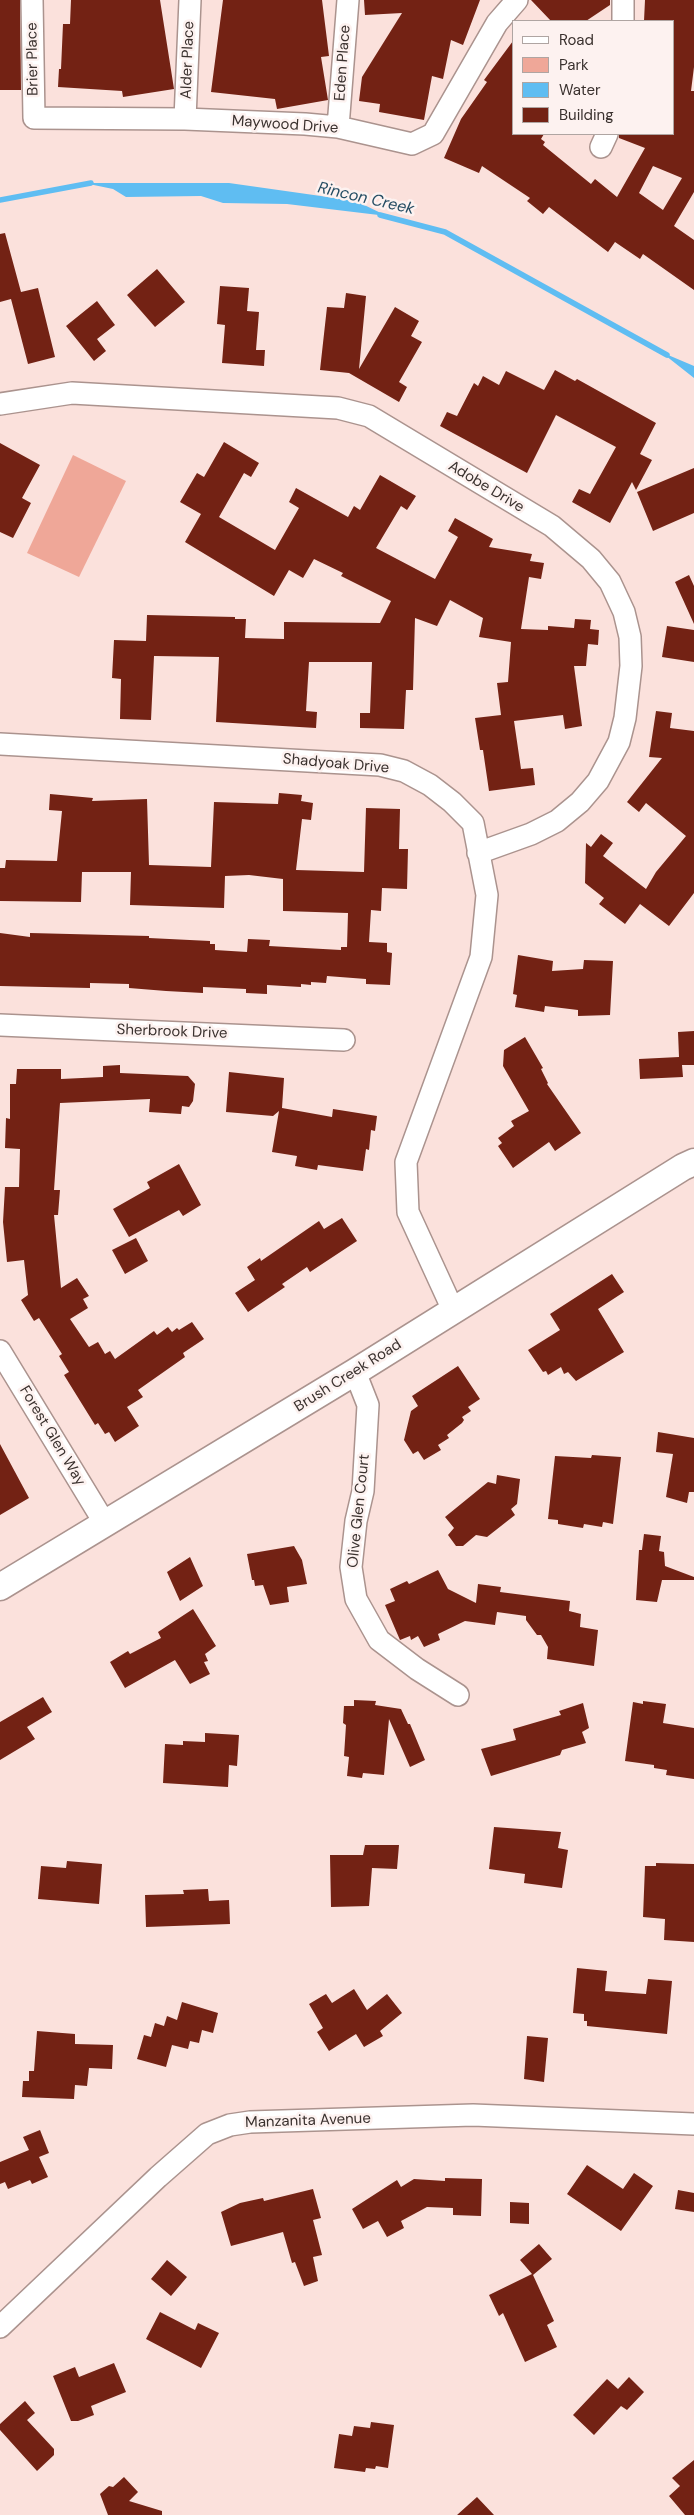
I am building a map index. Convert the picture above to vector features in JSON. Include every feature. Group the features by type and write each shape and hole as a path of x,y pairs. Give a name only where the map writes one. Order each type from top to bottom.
{"street":[{"name":"Brier Place","path":"32,0 34,118"},
{"name":"Alder Place","path":"185,119 190,0"},
{"name":"Eden Place","path":"338,127 348,0"},
{"name":"Maywood Drive","path":"34,118 185,119 338,127 412,144 433,134 497,23 516,0"},
{"path":"623,0 623,20"},
{"name":"Adobe Drive","path":"0,404 72,393 338,408 369,416 552,526 591,559 610,582 624,612 630,637 631,666 625,718 619,742 598,781 572,808 557,820 531,834 478,853"},
{"name":"Shadyoak Drive","path":"0,744 380,765 404,771 430,785 452,802 472,823 487,895 481,957 406,1162 408,1212 453,1310"},
{"name":"Sherbrook Drive","path":"0,1025 344,1040"},
{"name":"Brush Creek Road","path":"0,1587 104,1522 355,1372 683,1166 694,1162"},
{"name":"Forest Glen Way","path":"0,1350 104,1522"},
{"name":"Olive Glen Court","path":"355,1372 368,1405 363,1491 356,1521 351,1567 356,1599 378,1640 417,1669 458,1695"},
{"name":"Manzanita Avenue","path":"0,2327 158,2177 208,2134 230,2125 250,2122 473,2115 694,2124"}],"green space":[{"path":"73,455 126,481 79,577 27,553"}],"water":[{"path":"84,183 229,183 356,201 387,216 287,204 223,203 201,196 126,197 113,189"},
{"path":"661,352 694,366 694,378"}],"building":[{"path":"0,0 20,0 21,90 0,90"},
{"path":"71,0 160,0 174,89 123,97 122,91 58,87 59,69 61,69 63,24 70,24"},
{"path":"223,0 322,0 329,56 321,57 328,100 277,109 275,99 211,92"},
{"path":"364,0 480,0 463,45 451,40 443,79 432,76 424,120 379,112 380,104 359,101 362,77 402,13 365,15"},
{"path":"531,0 610,0 610,5 588,20 550,20"},
{"path":"645,0 694,0 694,67 691,91 694,91 694,192 674,226 694,240 694,290 643,254 640,259 615,242 608,252 549,207 543,214 527,201 530,198 482,166 479,173 444,158 461,119 487,82 484,80 512,42 512,135 543,135 541,139 545,142 543,145 591,184 595,179 617,197 645,148 619,138 619,135 674,135 674,20 644,20","holes":["653,166 682,178 663,210 639,193"]},
{"path":"5,233 21,292 38,288 55,357 28,364 11,299 0,302 0,234"},
{"path":"157,269 185,302 155,327 127,295"},
{"path":"220,286 249,288 247,311 259,312 256,350 265,350 264,366 222,363 225,325 217,324"},
{"path":"346,293 366,296 359,369 395,307 419,321 411,336 422,342 399,382 407,387 399,402 349,373 320,370 327,307 344,308"},
{"path":"97,301 115,325 97,339 106,351 94,361 66,326"},
{"path":"555,370 575,381 577,379 656,423 640,454 652,460 636,490 632,482 610,523 572,502 579,489 590,494 616,447 556,415 527,473 440,426 447,412 457,416 474,383 478,386 483,376 499,385 506,371 544,390"},
{"path":"224,442 259,463 251,477 244,473 219,517 275,550 299,508 289,502 296,488 348,517 354,506 360,510 380,475 416,496 407,510 401,506 376,548 435,579 458,537 448,531 455,518 493,539 489,547 532,554 530,561 544,563 541,579 529,577 521,629 548,630 548,626 574,628 575,619 591,620 590,629 599,630 598,645 588,644 586,666 574,666 582,726 565,729 563,715 514,721 521,769 533,768 535,785 489,791 483,750 480,750 475,718 501,715 497,683 508,682 511,642 479,637 483,618 450,600 437,626 415,618 413,690 406,690 404,729 360,728 360,713 370,713 372,662 309,662 306,711 317,712 316,728 216,722 219,657 154,656 151,720 120,719 121,679 112,678 114,640 146,641 147,615 235,617 235,619 246,619 245,638 284,639 284,622 380,623 391,601 341,576 343,573 314,559 303,578 289,570 274,596 185,542 201,514 180,502 197,473 204,477"},
{"path":"0,443 40,465 22,498 31,503 13,538 0,532"},
{"path":"694,468 694,513 653,531 637,492"},
{"path":"689,575 694,586 694,624 675,582"},
{"path":"667,626 694,630 694,662 662,657"},
{"path":"656,711 672,713 670,728 694,731 694,893 669,926 640,904 625,924 599,904 604,898 585,883 586,843 591,847 601,834 613,843 603,856 646,889 656,872 686,836 646,803 639,812 627,802 662,758 649,757"},
{"path":"279,793 302,795 301,801 313,803 311,820 302,819 296,870 364,872 366,808 400,809 399,849 408,849 407,889 382,888 381,911 371,910 369,942 387,943 387,952 392,953 390,985 366,984 366,979 327,976 326,983 311,982 311,985 301,984 301,987 267,985 267,994 246,993 246,989 203,987 203,993 166,991 129,988 129,984 90,983 90,988 0,986 0,933 30,937 30,933 149,936 149,938 210,941 210,944 215,944 215,950 247,952 248,939 270,940 269,946 341,950 341,947 347,947 348,913 283,911 283,879 249,875 225,876 224,908 130,905 131,872 82,872 81,902 0,901 0,868 5,868 6,860 57,861 62,811 49,810 50,794 93,798 92,801 147,799 149,865 211,867 214,802 278,804"},
{"path":"518,955 553,961 552,971 583,969 584,960 613,961 610,1015 578,1016 578,1010 545,1006 544,1012 515,1007 517,995 513,994"},
{"path":"694,1031 694,1065 682,1065 683,1077 640,1079 639,1059 679,1057 678,1032"},
{"path":"525,1037 543,1068 541,1069 547,1084 581,1133 555,1151 549,1142 513,1168 498,1146 502,1143 498,1138 514,1126 511,1121 529,1111 503,1066 504,1050"},
{"path":"120,1065 120,1073 188,1076 195,1084 193,1101 189,1107 182,1106 181,1114 149,1112 150,1099 60,1103 54,1190 60,1190 58,1215 54,1215 61,1288 77,1278 89,1296 83,1299 88,1308 70,1319 89,1347 98,1342 105,1354 110,1351 115,1359 154,1331 157,1335 168,1327 172,1332 192,1322 204,1339 183,1353 185,1357 138,1390 143,1397 127,1407 139,1426 115,1442 109,1432 105,1434 98,1423 95,1425 64,1375 69,1372 59,1356 62,1354 39,1318 34,1321 21,1300 28,1295 24,1260 7,1262 3,1222 5,1187 19,1187 20,1149 5,1148 6,1118 10,1119 10,1084 16,1084 17,1069 61,1069 61,1079 103,1077 103,1066"},
{"path":"229,1072 284,1078 282,1108 332,1117 333,1109 377,1116 375,1131 371,1130 369,1150 366,1149 363,1171 318,1165 317,1170 295,1166 297,1156 272,1152 279,1111 273,1116 226,1112"},
{"path":"179,1164 201,1205 183,1216 179,1210 129,1237 113,1209 150,1188 147,1182"},
{"path":"342,1218 357,1241 310,1272 307,1267 282,1284 285,1287 248,1312 235,1293 255,1280 247,1267 260,1258 261,1261 319,1221 324,1229"},
{"path":"136,1238 148,1261 125,1274 112,1250"},
{"path":"612,1274 624,1292 598,1309 624,1352 576,1381 568,1372 564,1374 561,1367 548,1375 546,1371 543,1372 528,1350 560,1330 550,1314"},
{"path":"458,1366 480,1399 468,1407 471,1411 462,1417 464,1420 462,1423 447,1435 449,1438 438,1445 441,1450 424,1460 418,1451 413,1454 404,1440 411,1411 418,1406 412,1396"},
{"path":"658,1432 694,1438 694,1492 689,1492 687,1503 666,1497 673,1454 656,1452"},
{"path":"0,1444 29,1498 0,1515"},
{"path":"592,1455 621,1457 613,1524 603,1522 602,1527 584,1524 583,1528 558,1524 558,1520 548,1519 555,1456 591,1458"},
{"path":"497,1475 520,1479 517,1504 511,1509 515,1515 487,1537 476,1535 463,1546 456,1546 448,1535 454,1528 445,1517 488,1482 496,1484"},
{"path":"644,1534 661,1536 659,1551 664,1552 665,1566 694,1577 694,1580 662,1580 657,1602 636,1600 639,1550 642,1550"},
{"path":"294,1546 302,1560 307,1584 287,1587 289,1602 270,1605 263,1585 255,1586 254,1580 252,1580 247,1554"},
{"path":"190,1557 203,1586 180,1601 167,1572"},
{"path":"438,1570 448,1589 476,1603 478,1584 501,1587 500,1592 570,1601 569,1611 581,1614 580,1627 598,1630 594,1666 547,1659 548,1647 541,1635 537,1635 526,1620 526,1616 497,1612 495,1625 465,1621 438,1634 440,1640 424,1647 418,1636 411,1640 410,1636 400,1640 385,1605 395,1601 390,1589 407,1581 409,1584"},
{"path":"193,1609 216,1646 205,1654 208,1661 204,1662 210,1674 190,1684 175,1660 125,1688 110,1662 128,1651 130,1654 161,1638 158,1632"},
{"path":"43,1697 52,1712 27,1727 35,1739 0,1760 0,1722"},
{"path":"354,1700 376,1701 375,1705 401,1709 408,1724 410,1724 425,1760 410,1767 389,1719 384,1775 363,1773 362,1778 347,1776 349,1757 344,1756 346,1725 343,1723 344,1706 354,1706"},
{"path":"643,1701 666,1704 663,1723 694,1728 694,1779 666,1775 667,1770 654,1768 654,1765 625,1761 633,1702 643,1704"},
{"path":"583,1703 589,1728 582,1732 586,1743 562,1750 560,1755 491,1776 481,1749 516,1740 513,1729 561,1715 559,1711"},
{"path":"205,1733 239,1735 237,1766 229,1765 228,1787 163,1783 165,1744 183,1745 183,1741 205,1742"},
{"path":"494,1827 561,1832 558,1848 568,1850 562,1888 524,1883 525,1874 489,1869"},
{"path":"365,1845 399,1845 397,1869 372,1868 369,1906 331,1907 330,1855 363,1855"},
{"path":"67,1861 102,1864 99,1904 38,1899 41,1866 66,1868"},
{"path":"656,1863 694,1864 694,1942 664,1940 665,1919 643,1917 645,1866 656,1866"},
{"path":"208,1889 209,1901 229,1900 230,1924 146,1927 145,1895 184,1894 183,1890"},
{"path":"577,1968 607,1971 605,1991 646,1994 648,1979 672,1981 667,2034 587,2026 587,2021 584,2021 584,2014 573,2013"},
{"path":"354,1989 367,2010 387,1994 402,2013 380,2031 383,2036 364,2047 356,2034 329,2051 317,2032 323,2028 309,2004 326,1994 332,2003"},
{"path":"182,2002 218,2013 213,2033 202,2030 199,2043 190,2041 188,2049 172,2045 166,2067 137,2059 144,2035 151,2037 155,2023 164,2026 167,2016 177,2020"},
{"path":"37,2031 75,2034 75,2044 113,2045 112,2069 89,2068 87,2086 75,2085 74,2099 22,2097 23,2081 29,2081 29,2071 34,2071"},
{"path":"527,2036 548,2038 544,2082 524,2079"},
{"path":"40,2130 49,2153 39,2157 48,2177 32,2184 30,2180 8,2189 5,2182 0,2184 0,2162 29,2150 23,2137"},
{"path":"587,2165 623,2189 634,2173 653,2186 621,2231 567,2194"},
{"path":"445,2178 482,2179 481,2216 453,2215 453,2208 427,2207 401,2221 404,2228 387,2237 378,2221 363,2229 352,2209 397,2180 401,2187 414,2179 445,2181"},
{"path":"313,2189 321,2218 313,2220 322,2255 313,2257 318,2281 304,2286 295,2262 292,2263 283,2232 231,2246 221,2212 240,2203 263,2198 264,2201"},
{"path":"678,2190 694,2193 694,2212 675,2209"},
{"path":"510,2202 529,2203 529,2224 510,2223"},
{"path":"539,2244 552,2259 533,2275 554,2321 547,2325 557,2347 525,2362 503,2313 499,2316 489,2295 532,2274 520,2260"},
{"path":"167,2260 187,2277 171,2296 151,2279"},
{"path":"160,2312 195,2330 198,2323 219,2333 201,2368 146,2339"},
{"path":"114,2363 126,2392 91,2406 94,2415 78,2421 71,2421 53,2376 75,2367 79,2377"},
{"path":"629,2377 644,2392 627,2410 621,2406 594,2435 573,2415 607,2379 618,2389"},
{"path":"25,2401 35,2413 27,2420 54,2449 54,2455 37,2471 0,2430 0,2424"},
{"path":"371,2422 394,2425 388,2468 376,2466 375,2469 366,2468 365,2472 334,2468 339,2434 352,2436 354,2426 370,2428"},
{"path":"694,2460 694,2515 685,2515 669,2496 680,2486 672,2478"},
{"path":"124,2477 138,2492 129,2501 162,2511 162,2515 108,2515 100,2494 109,2486 113,2487"},
{"path":"477,2497 494,2515 457,2515"}],"waterway":[{"name":"Rincon Creek","path":"0,200 91,183"},
{"name":"Rincon Creek","path":"380,215 445,232 667,355"}]}
